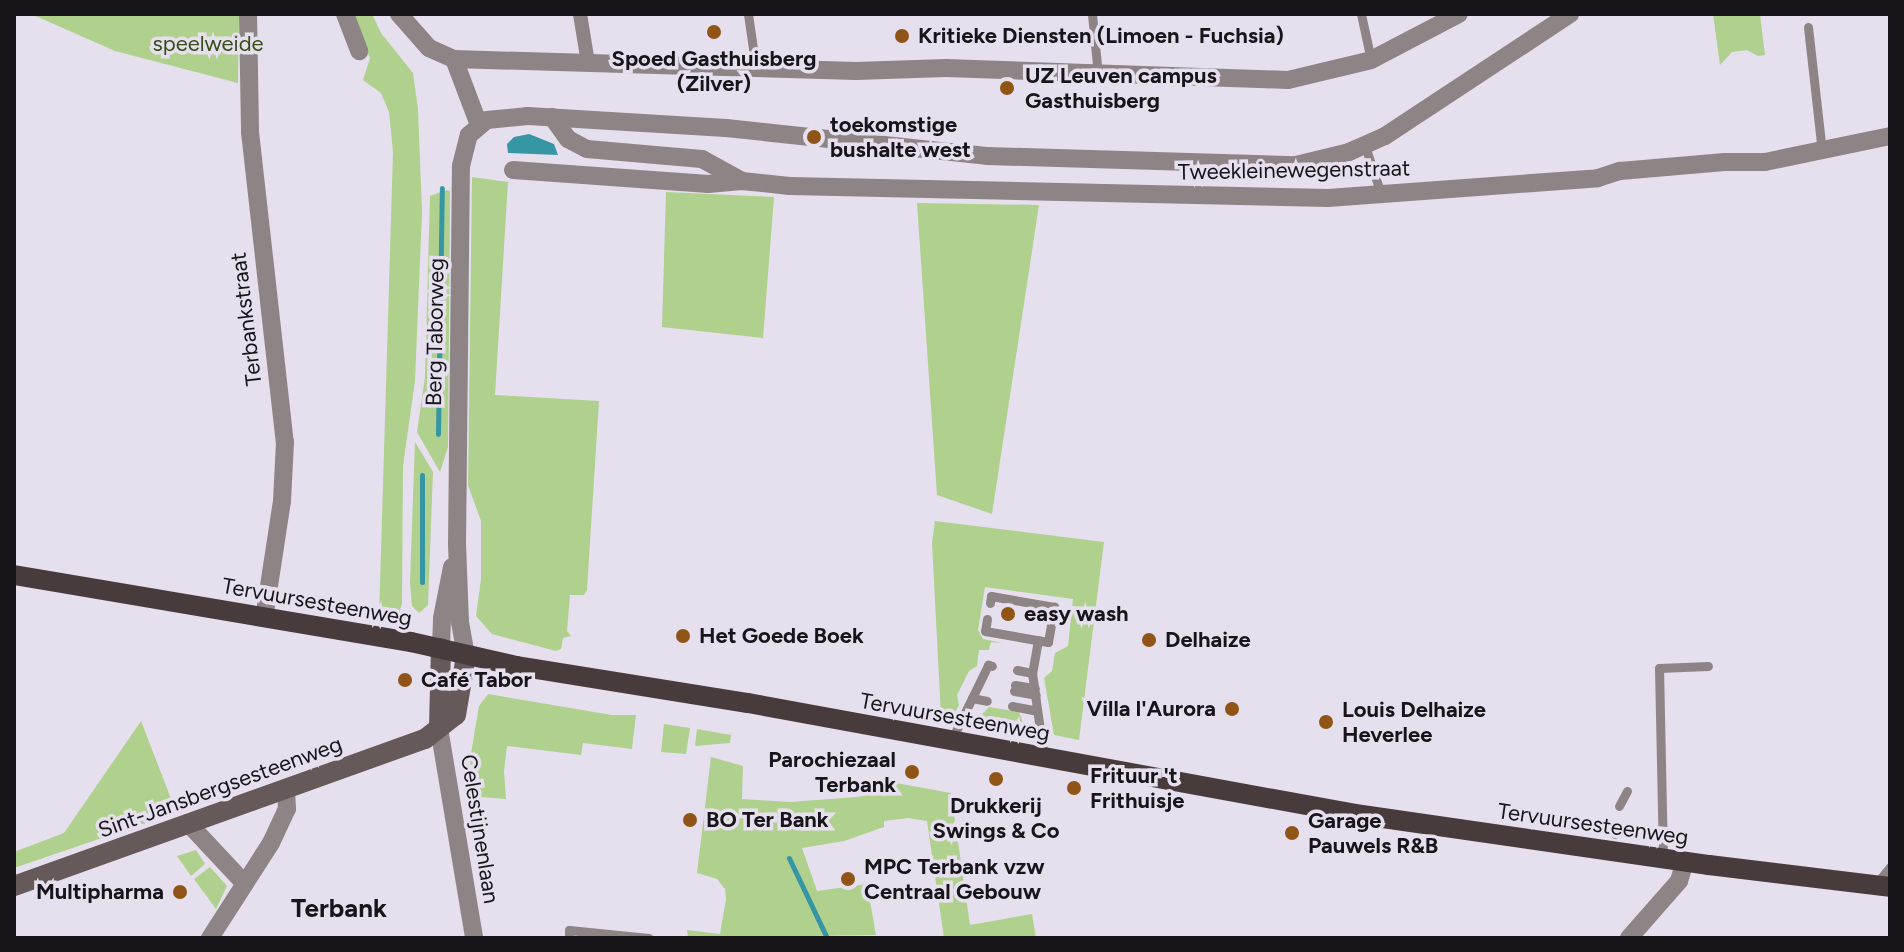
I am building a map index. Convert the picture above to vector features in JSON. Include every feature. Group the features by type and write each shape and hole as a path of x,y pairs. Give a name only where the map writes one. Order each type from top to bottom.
{"main road":[{"name":"Tervuursesteenweg","path":"14,575 441,648 466,656 1355,814 1882,886"},
{"path":"439,728 441,648"},
{"name":"Sint-Jansbergsesteenweg","path":"14,886 425,739 456,715 466,656"}],"street":[{"name":"Terbankstraat","path":"248,14 250,132 285,442 282,501 264,618"},
{"path":"345,14 359,51"},
{"path":"399,14 429,48 454,59 588,63 728,61 856,71 946,68 1288,80 1371,60 1459,14"},
{"path":"580,14 588,63"},
{"path":"454,59 479,125 496,117 552,117 726,128 987,156 1218,166 1296,165 1365,146 1404,125 1570,14"},
{"name":"Tweekleinewegenstraat","path":"552,117 568,139 587,149 702,159 742,181"},
{"name":"Berg Taborweg","path":"466,656 460,622 457,544 461,166 466,141 479,125"},
{"name":"Tweekleinewegenstraat","path":"513,170 708,184 742,181 1209,197 1328,198 1598,178 1620,171 1765,162 1890,136"},
{"name":"Berg Taborweg","path":"441,648 442,618 457,544"},
{"name":"Celestijnenlaan","path":"439,728 474,938"},
{"path":"210,938 281,822 288,805 286,790"},
{"path":"188,823 245,884"},
{"path":"1629,938 1679,881 1685,861"}],"lane":[{"path":"748,14 755,62"},
{"path":"1092,14 1098,75"},
{"path":"1361,14 1371,60"},
{"path":"1808,27 1822,151"},
{"path":"1365,146 1381,194"},
{"path":"987,619 985,631 1048,642 1054,607 1004,602 991,596 990,603"},
{"path":"998,633 1000,621"},
{"path":"1010,635 1012,623"},
{"path":"1024,638 1025,626"},
{"path":"1038,640 1032,673 1044,758"},
{"path":"951,741 972,698 985,682 988,665 992,666"},
{"path":"1663,858 1659,668 1708,666"},
{"path":"1017,670 1032,673"},
{"path":"1015,688 1035,692"},
{"path":"972,698 987,701"},
{"path":"1012,706 1037,711"},
{"path":"1619,806 1627,791"},
{"path":"1882,886 1890,867"},
{"path":"569,938 569,930 649,938"}],"green space":[{"name":"speelweide","path":"31,14 239,14 238,83 115,51"},
{"path":"351,14 372,14 381,33 413,73 418,109 422,212 415,381 403,466 402,604 396,620 379,618 393,152 389,112 381,93 363,80 370,58"},
{"path":"1713,14 1760,14 1765,55 1758,56 1747,50 1732,52 1720,65"},
{"path":"472,177 508,182 495,395 599,401 587,590 584,595 570,595 567,631 571,636 563,638 561,649 556,651 492,634 476,616 481,579 481,521 468,485"},
{"path":"450,191 448,447 440,472 417,432 425,377 430,196"},
{"path":"666,192 774,197 763,338 662,327"},
{"path":"917,203 1039,205 992,514 937,495"},
{"path":"415,442 433,472 428,605 419,613 412,606 410,583"},
{"path":"935,521 1104,542 1079,740 1054,735 1044,678 1052,671 1055,653 1068,646 1073,599 985,587 978,630 983,639 1002,643 991,642 989,650 979,650 977,666 969,671 957,695 959,705 952,718 941,716 932,543"},
{"path":"488,694 612,715 636,715 632,749 583,743 581,755 507,746 504,771 506,799 468,796 479,706"},
{"path":"989,707 1019,712 1026,731 975,722"},
{"path":"141,721 170,796 172,814 14,868 14,852 64,833"},
{"path":"664,724 690,728 686,754 661,752"},
{"path":"697,729 731,735 730,743 695,746"},
{"path":"711,757 743,766 742,799 790,802 857,797 876,793 874,779 951,793 970,925 1032,914 1036,938 944,938 927,821 908,818 884,821 884,827 844,841 802,848 817,891 867,884 876,935 688,938 687,930 720,934 726,899 725,889 717,879 697,873"},
{"path":"196,850 205,864 191,876 177,856"},
{"path":"210,867 227,886 216,909 194,879"}],"water":[{"path":"529,134 554,144 558,155 508,153 507,144 514,137"}],"waterway":[{"path":"438,434 442,188"},
{"path":"422,475 422,582"},
{"path":"789,858 827,938"}],"place":[{"name":"Spoed Gasthuisberg (Zilver)","path":"714,32"},
{"name":"Kritieke Diensten (Limoen - Fuchsia)","path":"902,36"},
{"name":"UZ Leuven campus Gasthuisberg","path":"1007,88"},
{"name":"toekomstige bushalte west","path":"814,137"},
{"name":"easy wash","path":"1008,614"},
{"name":"Het Goede Boek","path":"683,636"},
{"name":"Delhaize","path":"1149,640"},
{"name":"Café Tabor","path":"405,680"},
{"name":"Villa l'Aurora","path":"1232,709"},
{"name":"Louis Delhaize Heverlee","path":"1326,722"},
{"name":"Parochiezaal Terbank","path":"912,772"},
{"name":"Drukkerij Swings & Co","path":"996,779"},
{"name":"Frituur 't Frithuisje","path":"1074,788"},
{"name":"BO Ter Bank","path":"690,820"},
{"name":"Garage Pauwels R&B","path":"1292,833"},
{"name":"MPC Terbank vzw Centraal Gebouw","path":"848,879"},
{"name":"Multipharma","path":"180,892"}],"district":[{"name":"Terbank","path":"339,909"}]}
